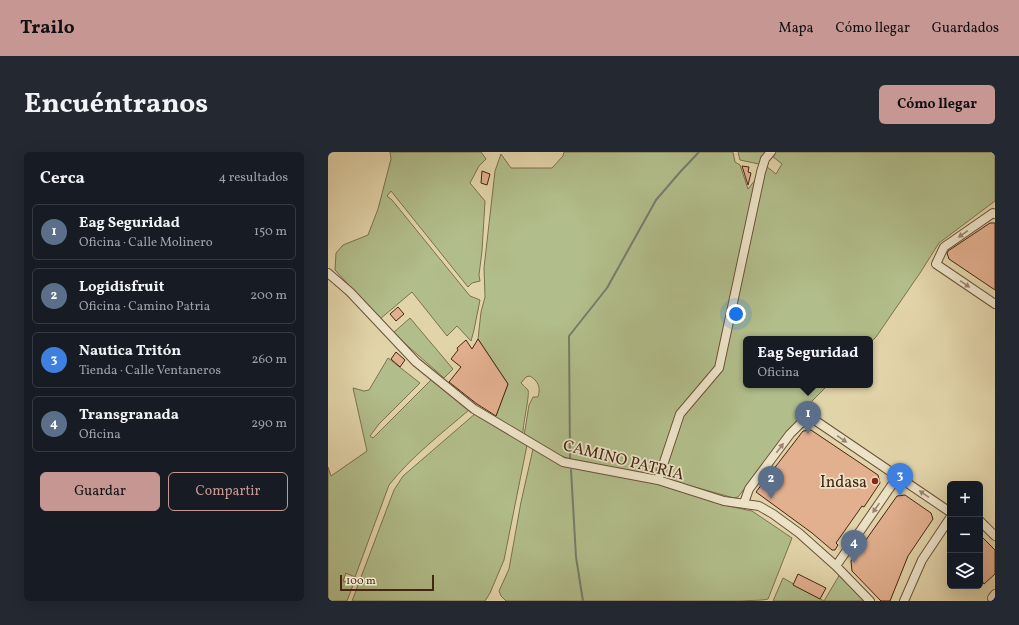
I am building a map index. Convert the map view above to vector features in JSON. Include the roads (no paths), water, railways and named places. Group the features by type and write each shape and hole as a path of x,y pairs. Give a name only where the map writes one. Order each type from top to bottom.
{"street":[{"path":"658,480 680,414 720,368 761,172 765,159 771,152"},
{"path":"995,214 993,213 944,247 936,264 995,304"},
{"name":"CAMINO PATRIA","path":"328,273 350,292 416,362 474,409 562,462 658,480 724,501 759,506 773,514 799,533 836,566 870,601"},
{"path":"744,503 749,489 790,434 802,422 809,419 816,421 947,510"},
{"path":"836,566 898,476"},
{"path":"904,601 922,560 947,522"},
{"path":"983,524 995,536"}],"waterway":[{"path":"570,458 569,336 607,288 656,200 699,152"},
{"path":"571,470 576,557 583,601"}],"place":[{"name":"Eag Seguridad","path":"808,434"},
{"name":"Indasa","path":"875,481"},
{"name":"Nautica Tritón","path":"900,496"},
{"name":"Logidisfruit","path":"771,499"},
{"name":"Transgranada","path":"854,563"}]}
